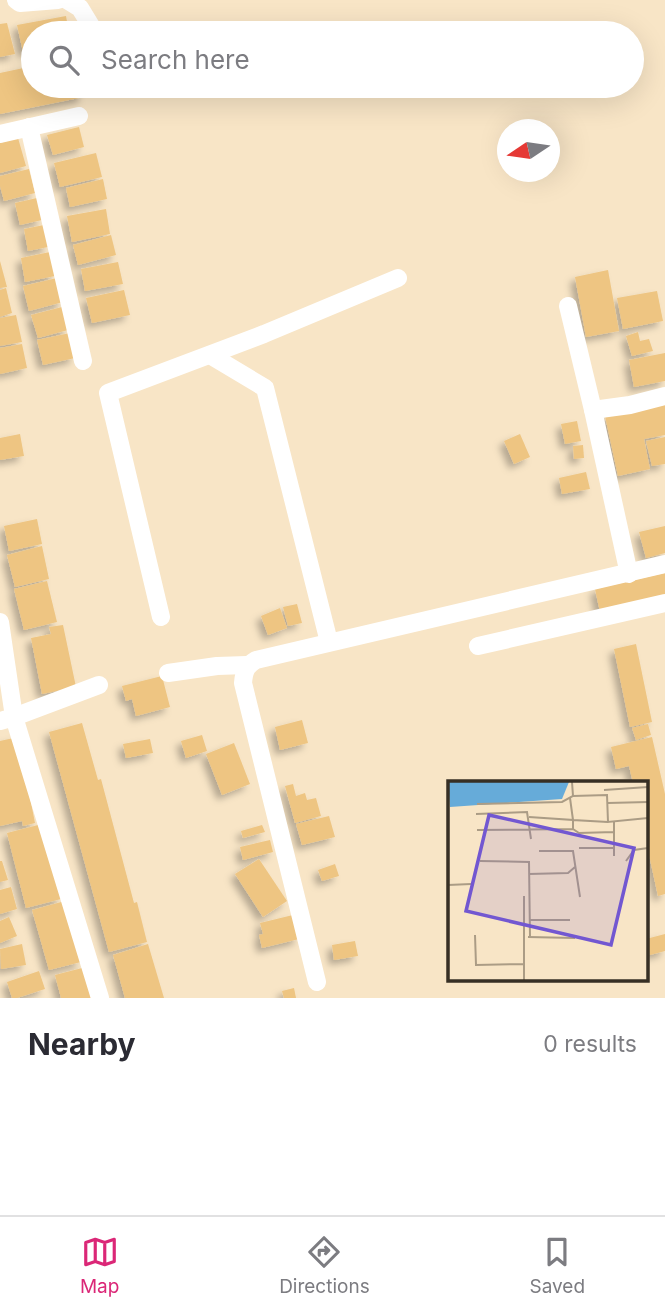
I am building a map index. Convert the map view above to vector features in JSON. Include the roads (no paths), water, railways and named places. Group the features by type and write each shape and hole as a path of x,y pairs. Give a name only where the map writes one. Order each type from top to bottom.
{"street":[{"path":"16,0 20,3 58,0"},
{"path":"67,0 80,8 88,21"},
{"path":"0,134 79,116"},
{"path":"29,127 83,361"},
{"path":"161,617 108,393 210,355 398,278"},
{"path":"568,306 629,574"},
{"path":"210,355 265,388 329,642"},
{"path":"593,410 630,405 665,396"},
{"path":"168,673 247,665 256,660 329,642 665,564"},
{"path":"478,646 665,603"},
{"path":"0,622 7,719 100,998"},
{"path":"247,665 243,683 317,982"},
{"path":"7,719 99,685"}]}
